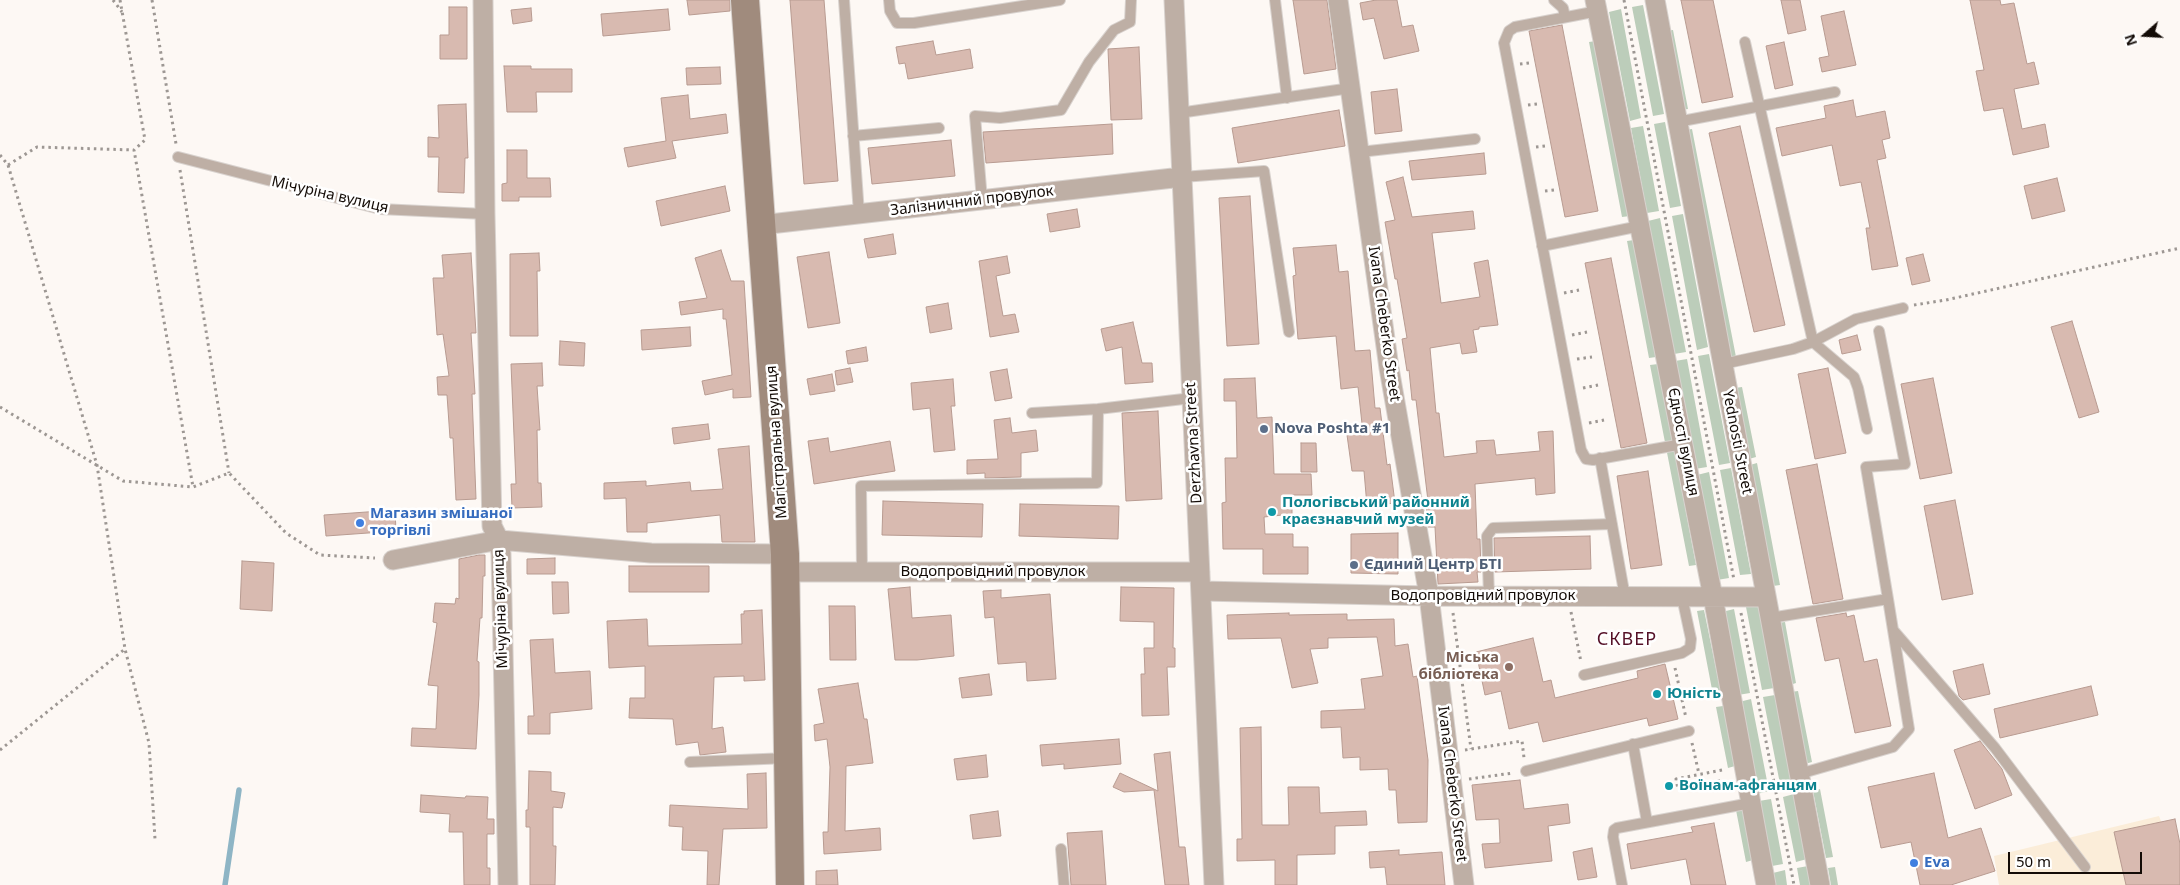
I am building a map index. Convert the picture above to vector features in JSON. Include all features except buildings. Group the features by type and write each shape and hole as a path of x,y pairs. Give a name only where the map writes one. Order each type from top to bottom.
{"main road":[{"name":"Магістральна вулиця","path":"745,0 786,563 790,885"}],"street":[{"name":"Мічуріна вулиця","path":"482,0 492,526 499,540 501,554 508,885"},
{"name":"Derzhavna Street","path":"1174,0 1214,885"},
{"name":"Ivana Cheberko Street","path":"1338,0 1389,368 1428,596 1464,885"},
{"name":"Yednosti Street","path":"1654,0 1820,885"},
{"name":"Єдності вулиця","path":"1597,6 1713,597 1766,885"},
{"name":"Залізничний провулок","path":"761,225 1182,177"},
{"name":"Водопровідний провулок","path":"394,560 499,540 786,563 862,572 1200,582 1428,596 1766,597"}],"lane":[{"path":"844,0 859,214"},
{"path":"889,0 890,10 897,22 914,23 1060,0"},
{"path":"982,200 975,116 1000,118 1061,110 1089,62 1108,36 1114,30 1130,22 1131,0"},
{"path":"1275,0 1287,98"},
{"path":"1554,0 1563,8 1565,17"},
{"path":"1597,6 1565,17 1515,27 1509,31 1504,43 1581,450 1586,459 1683,444"},
{"path":"1745,42 1813,342 1854,377 1867,429"},
{"path":"1179,113 1351,88"},
{"path":"1677,122 1835,92"},
{"path":"853,136 939,128"},
{"path":"1360,152 1475,139"},
{"name":"Мічуріна вулиця","path":"178,157 380,209 485,214"},
{"path":"1182,177 1264,171 1289,332"},
{"path":"1542,246 1640,226"},
{"path":"1722,364 1793,349 1813,342 1856,319 1903,308"},
{"path":"1799,774 1894,747 1909,729 1866,467 1905,464 1879,330"},
{"path":"1032,413 1098,409 1192,398"},
{"path":"862,572 861,486 1097,483 1098,409"},
{"path":"1600,458 1625,597"},
{"path":"1490,596 1487,536 1493,528 1612,524"},
{"path":"1584,675 1686,651 1691,644 1682,597"},
{"path":"1770,618 1888,599"},
{"path":"1894,630 1995,748 2085,867"},
{"path":"1526,770 1689,731"},
{"path":"1633,744 1647,822"},
{"path":"690,762 789,758"},
{"path":"1622,885 1613,837 1614,830 1751,803"},
{"path":"1061,849 1064,885"}],"path":[{"path":"113,0 122,13"},
{"path":"8,165 37,147 134,150 145,140 120,0"},
{"path":"152,0 229,473 286,533 320,555 394,560"},
{"path":"1624,0 1737,597 1794,885"},
{"path":"134,150 193,487"},
{"path":"0,155 8,165 97,465 125,649 149,744 155,839"},
{"path":"1903,308 2180,248"},
{"path":"0,407 123,481 193,487 229,473"},
{"path":"1451,596 1471,749"},
{"path":"1570,596 1571,619 1584,675"},
{"path":"0,750 125,649"},
{"path":"1672,655 1699,774"},
{"path":"1448,752 1522,741 1526,770 1451,782"},
{"path":"1722,770 1676,779 1678,789 1724,780"}],"shaded area":[{"path":"2159,816 2180,868 2180,885 1999,885 1994,856"}],"green space":[{"path":"1643,5 1664,114 1653,116 1632,7"},
{"path":"1621,9 1641,118 1630,121 1609,12"},
{"path":"1673,30 1688,109 1681,110 1666,31"},
{"path":"1596,41 1630,216 1622,217 1589,42"},
{"path":"1665,122 1681,206 1670,208 1654,124"},
{"path":"1643,126 1659,211 1647,213 1631,128"},
{"path":"1692,129 1736,357 1729,358 1685,130"},
{"path":"1683,214 1708,347 1697,350 1672,216"},
{"path":"1660,218 1686,352 1674,354 1648,221"},
{"path":"1634,240 1656,357 1649,358 1627,241"},
{"path":"1709,354 1730,463 1719,465 1698,356"},
{"path":"1687,359 1707,467 1695,469 1675,361"},
{"path":"1658,364 1696,565 1689,566 1650,365"},
{"path":"1742,387 1756,457 1749,459 1735,388"},
{"path":"1757,463 1780,585 1773,586 1750,465"},
{"path":"1731,468 1751,574 1740,575 1720,470"},
{"path":"1709,472 1729,578 1717,580 1697,475"},
{"path":"1758,605 1774,688 1762,690 1746,607"},
{"path":"1734,609 1750,693 1738,695 1722,612"},
{"path":"1704,610 1722,698 1714,700 1697,611"},
{"path":"1785,622 1796,683 1790,685 1777,623"},
{"path":"1798,691 1812,762 1805,764 1791,692"},
{"path":"1775,695 1793,787 1781,789 1763,697"},
{"path":"1751,699 1769,791 1757,794 1739,702"},
{"path":"1723,706 1735,766 1728,768 1716,707"},
{"path":"1820,789 1833,857 1826,858 1813,791"},
{"path":"1794,794 1807,859 1796,862 1783,797"},
{"path":"1771,799 1783,864 1772,866 1759,801"},
{"path":"1743,809 1753,860 1746,862 1736,810"},
{"path":"1808,866 1812,885 1800,885 1797,868"},
{"path":"1835,867 1838,885 1831,885 1828,868"},
{"path":"1785,870 1787,885 1775,885 1773,873"}],"waterway":[{"path":"225,885 239,790"}],"place":[{"name":"Nova Poshta #1","path":"1264,429"},
{"name":"Пологівський районний краєзнавчий музей","path":"1272,512"},
{"name":"Магазин змішаної торгівлі","path":"360,523"},
{"name":"Єдиний Центр БТІ","path":"1354,565"},
{"name":"Міська бібліотека","path":"1509,667"},
{"name":"Юність","path":"1657,694"},
{"name":"Воїнам-афганцям","path":"1669,786"},
{"name":"Eva","path":"1914,863"}],"district":[{"name":"СКВЕР","path":"1627,640"}]}
